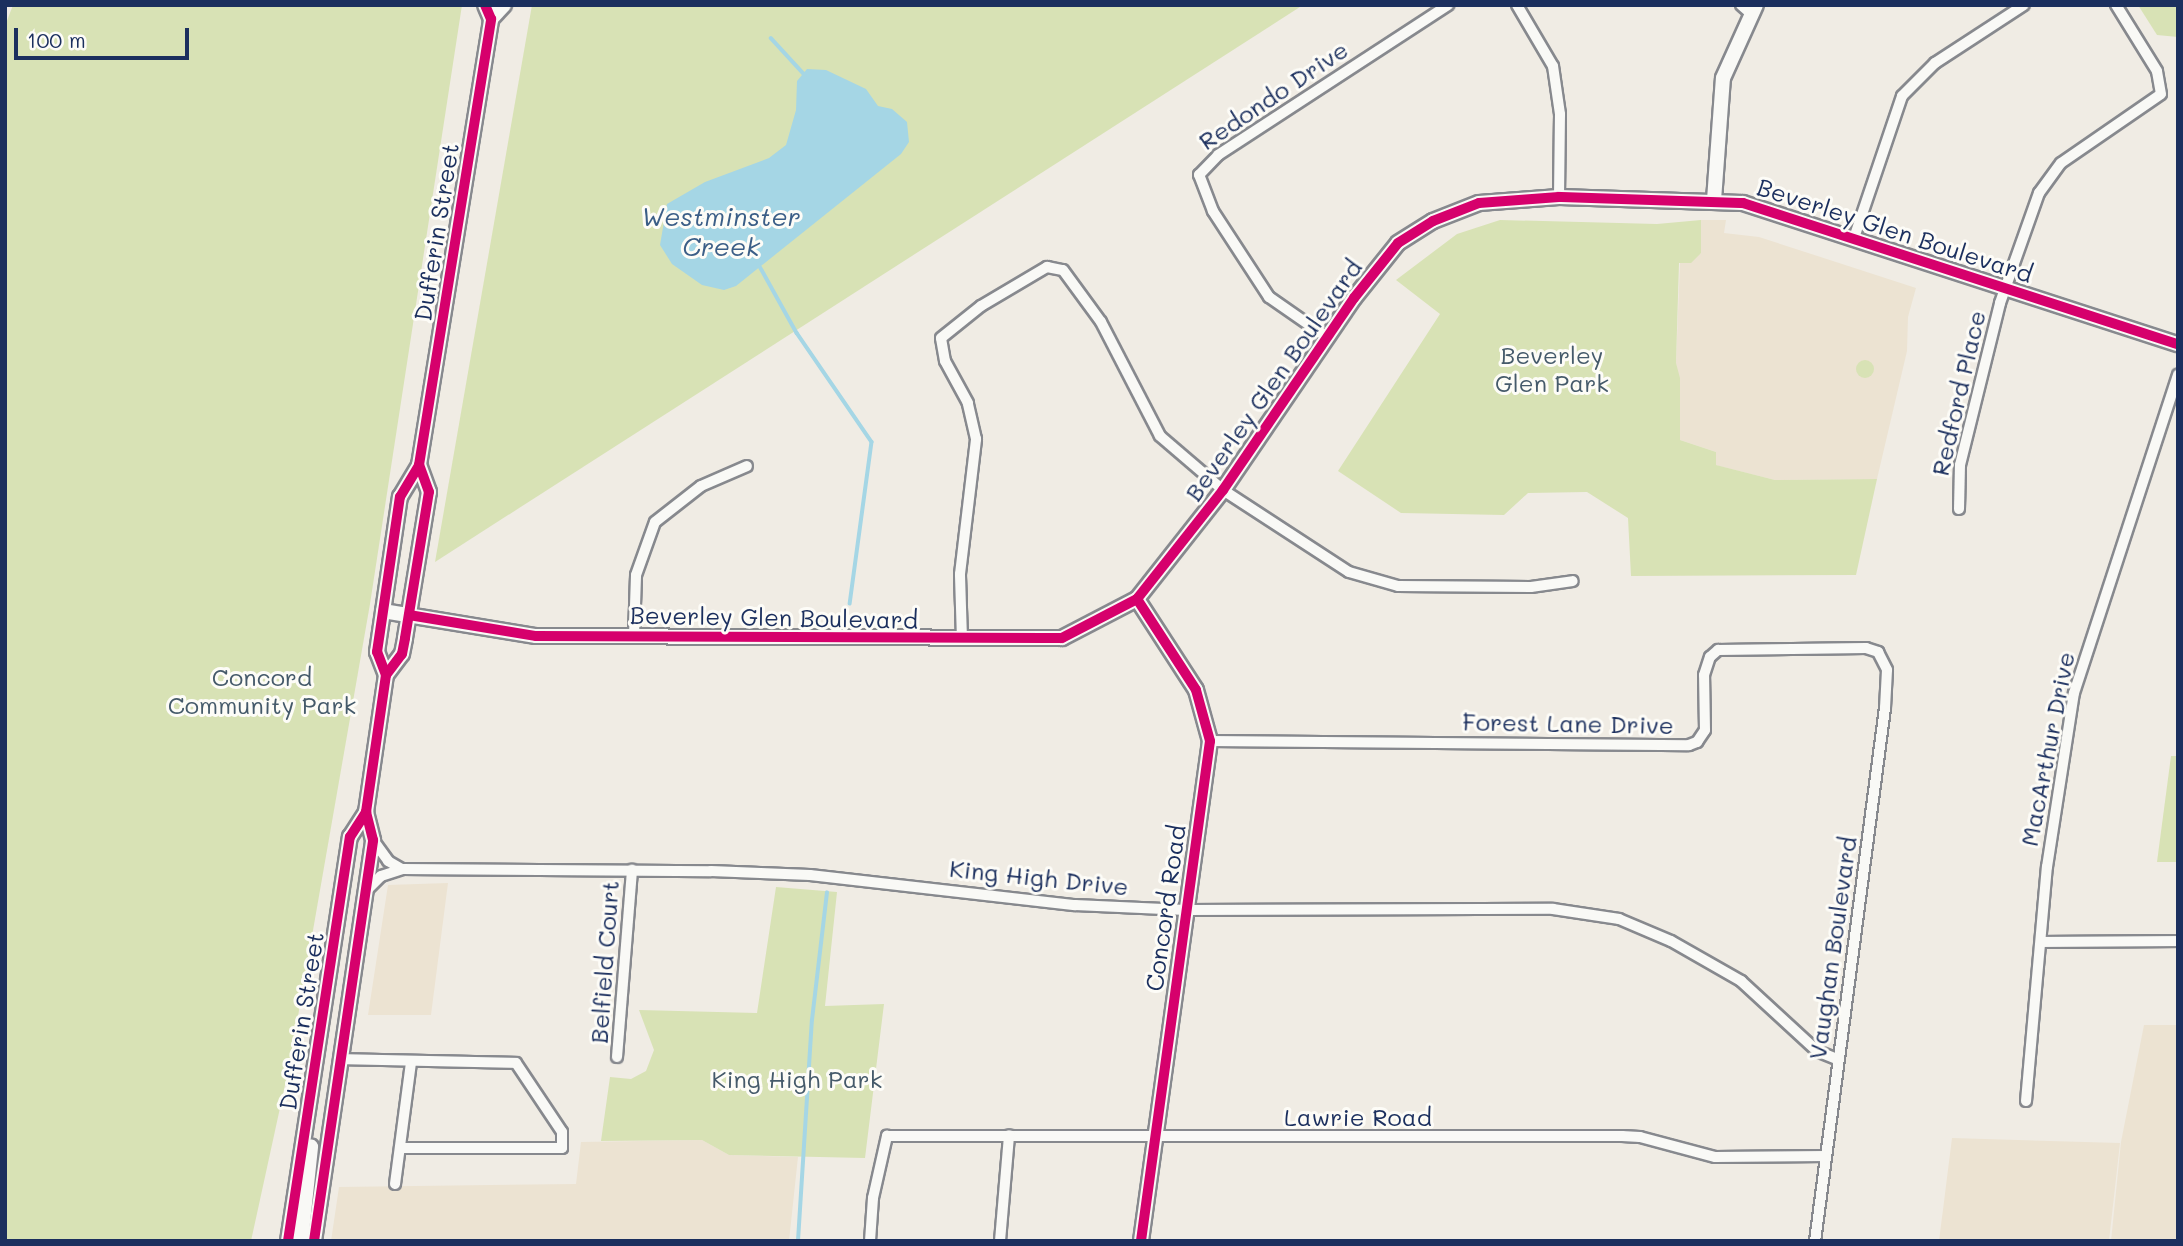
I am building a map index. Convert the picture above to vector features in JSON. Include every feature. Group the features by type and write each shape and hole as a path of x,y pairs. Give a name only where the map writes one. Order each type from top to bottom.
{"street":[{"name":"Dufferin Street","path":"386,675 377,652 400,496 419,466 488,12 504,5"},
{"name":"Redondo Drive","path":"1328,338 1269,297 1213,211 1199,175 1218,155 1448,5"},
{"path":"1517,5 1544,48 1556,78 1559,197"},
{"path":"1854,238 1902,96 1935,63 2024,5"},
{"name":"Redford Place","path":"1959,509 1960,465 2005,287 2047,177 2161,94 2157,71 2116,5"},
{"path":"1714,200 1717,115 1723,78 1749,7"},
{"name":"Beverley Glen Boulevard","path":"383,611 536,636 1062,638 1137,599 1223,490 1328,338 1398,243 1433,221 1479,203 1559,197 1714,200 1753,205 2178,344"},
{"path":"962,639 960,574 976,439 968,403 945,361 941,338 1030,274 1047,267 1063,270 1116,345 1160,436 1223,490 1349,572 1374,582 1531,587 1573,581"},
{"name":"MacArthur Drive","path":"2026,1101 2043,942 2047,867 2074,693 2178,376"},
{"name":"Dufferin Street","path":"314,1241 373,840 366,812 386,675 402,654 429,492 419,466"},
{"path":"634,636 636,575 655,522 701,486 747,466"},
{"name":"Concord Road","path":"1137,599 1196,690 1210,741 1141,1241"},
{"name":"Forest Lane Drive","path":"1210,741 1689,745 1697,742 1705,730 1704,675 1710,657 1718,650 1866,648 1878,652 1884,662"},
{"name":"Vaughan Boulevard","path":"1815,1241 1885,708 1884,662"},
{"name":"Dufferin Street","path":"288,1241 350,837 366,812"},
{"path":"373,840 388,861 402,869"},
{"name":"King High Drive","path":"365,892 381,876 402,869 632,870 810,875 1075,905 1186,910 1553,909 1619,919 1671,941 1741,982 1817,1051 1837,1059"},
{"name":"Belfield Court","path":"617,1057 632,870"},
{"path":"2043,942 2178,941"},
{"path":"341,1059 516,1063 562,1132 562,1148 402,1148"},
{"path":"395,1184 402,1148 411,1062"},
{"path":"302,1241 313,1076"},
{"path":"1000,1241 1009,1135"},
{"name":"Lawrie Road","path":"870,1241 873,1198 887,1136 1622,1136 1640,1137 1715,1157 1826,1156"}],"shaded area":[{"path":"1701,220 1726,220 1724,233 1759,237 1916,288 1908,317 1907,351 1877,479 1775,480 1715,465 1716,452 1680,440 1676,363 1680,263 1701,253"},
{"path":"448,883 431,1015 368,1015 388,885"},
{"path":"2144,1025 2178,1025 2178,1241 2111,1241 2121,1142"},
{"path":"1952,1138 2120,1143 2109,1241 1939,1241"},
{"path":"702,1140 729,1155 798,1157 789,1241 331,1241 339,1187 576,1184 581,1142"}],"green space":[{"name":"Concord Community Park","path":"13,5 462,5 370,604 290,1062 251,1241 5,1241 5,26"},
{"path":"532,5 1303,5 435,562"},
{"path":"2138,5 2178,5 2178,37 2157,35"},
{"name":"Beverley Glen Park","path":"1500,220 1657,224 1701,220 1701,253 1691,263 1679,263 1676,363 1680,378 1680,440 1716,452 1716,465 1775,480 1877,479 1856,575 1631,576 1628,518 1587,492 1528,493 1504,515 1401,513 1338,471 1440,314 1396,280 1457,234"},
{"path":"1865,360 1871,363 1874,369 1871,375 1865,378 1859,375 1856,369 1859,363"},
{"path":"2171,756 2178,756 2178,862 2157,862"},
{"name":"King High Park","path":"776,887 837,892 825,1006 884,1004 865,1158 729,1155 702,1140 601,1141 610,1077 631,1079 646,1071 654,1050 639,1010 757,1013"}],"water":[{"name":"Westminster Creek","path":"807,69 826,70 866,89 878,106 892,109 907,122 909,142 901,154 736,286 724,290 702,285 672,264 660,245 667,204 705,182 769,158 786,145 796,110 797,81"}],"waterway":[{"name":"Westminster Creek","path":"771,38 805,75"},
{"name":"Westminster Creek","path":"758,263 797,333 872,442 850,604"},
{"name":"Westminster Creek","path":"798,1241 812,1020 827,893"}],"cycle path":[{"path":"386,675 377,652 400,497 419,465 491,19 485,5"},
{"path":"409,615 536,636 1062,638 1137,599 1223,490 1354,298 1398,243 1433,221 1479,203 1559,197 1743,203 2178,344"},
{"path":"288,1241 350,837 366,812 386,675 402,654 405,638 429,492 419,465"},
{"path":"1137,599 1196,690 1210,741 1141,1241"},
{"path":"314,1241 373,840 366,812"}]}
